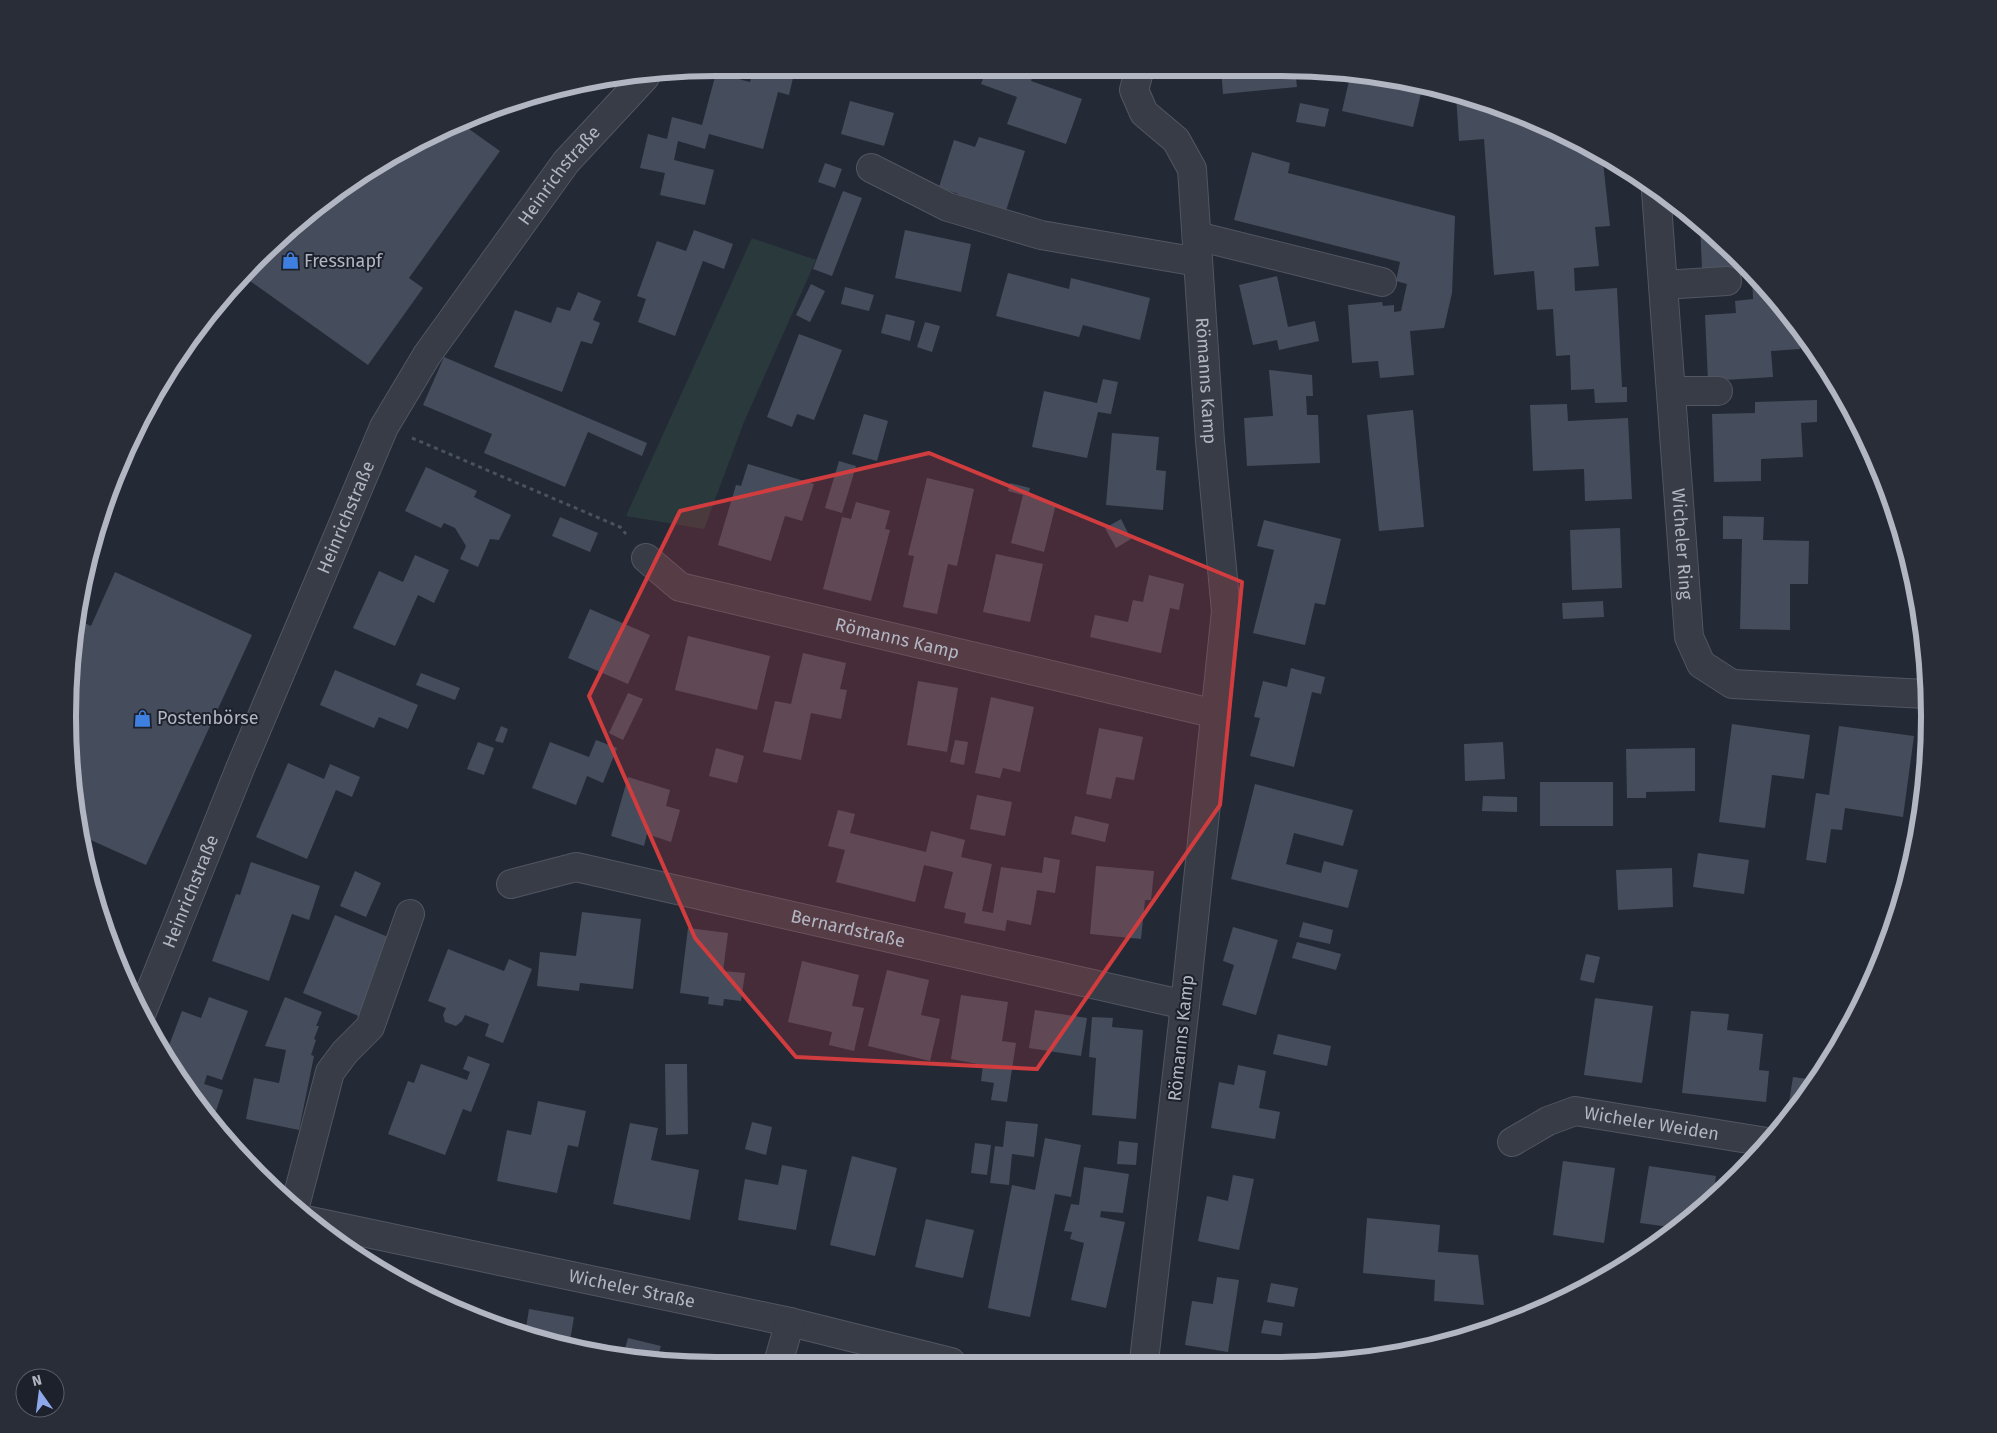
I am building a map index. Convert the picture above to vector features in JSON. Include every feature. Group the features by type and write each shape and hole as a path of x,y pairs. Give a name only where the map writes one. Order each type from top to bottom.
{"street":[{"name":"Römanns Kamp","path":"1138,76 1134,90 1144,113 1176,140 1192,169 1210,441 1226,611 1185,1005 1144,1357"},
{"name":"Heinrichstraße","path":"145,1005 241,766 384,427 427,355 566,162 642,81"},
{"path":"871,168 948,207 1042,235 1198,262"},
{"name":"Wicheler Ring","path":"1657,199 1689,637 1701,664 1732,684 1920,694"},
{"path":"1197,236 1382,282"},
{"path":"1663,285 1727,280"},
{"path":"1671,391 1718,391"},
{"name":"Römanns Kamp","path":"646,558 680,587 1216,714"},
{"name":"Bernardstraße","path":"511,884 576,867 1185,1005"},
{"path":"297,1200 330,1072 345,1052 370,1026 410,914"},
{"name":"Wicheler Weiden","path":"1512,1142 1548,1121 1575,1111 1760,1141"},
{"name":"Wicheler Straße","path":"328,1225 790,1322 931,1357"},
{"path":"780,1357 790,1322"}],"path":[{"path":"384,427 620,527 646,558"}],"highlighted area":[{"path":"929,453 1242,582 1220,805 1037,1069 796,1057 695,938 589,696 680,511"}],"shaded area":[{"path":"752,238 816,260 744,422 704,529 626,516"}],"building":[{"path":"715,76 727,76 750,82 752,76 785,76 793,78 789,95 778,92 763,149 709,134 705,149 678,141 674,160 714,170 705,205 660,195 665,173 640,168 648,134 667,139 672,117 702,125"},
{"path":"984,76 1033,76 1031,81 1082,99 1066,144 1007,124 1017,97 981,84"},
{"path":"1222,76 1296,77 1297,87 1223,94"},
{"path":"1344,80 1421,93 1413,127 1342,111 1349,81"},
{"path":"850,101 894,113 884,146 841,134"},
{"path":"1456,101 1526,125 1564,142 1603,163 1610,226 1595,227 1599,266 1574,268 1575,291 1617,288 1622,387 1627,387 1627,402 1595,403 1594,389 1571,390 1570,355 1556,356 1553,309 1537,310 1534,271 1494,275 1484,139 1459,141"},
{"path":"1300,103 1329,109 1325,127 1296,122"},
{"path":"466,127 500,151 409,278 423,288 368,365 249,280 294,235 361,184 433,142"},
{"path":"979,137 1025,151 1003,220 955,205 958,194 939,187 954,140 975,147"},
{"path":"1252,152 1290,163 1288,173 1455,216 1452,293 1444,328 1410,331 1414,375 1380,378 1378,361 1352,363 1348,305 1382,302 1383,306 1394,305 1394,312 1401,311 1407,284 1396,281 1400,262 1234,220"},
{"path":"825,163 842,169 835,188 818,182"},
{"path":"843,191 862,198 832,276 813,269"},
{"path":"694,230 733,244 724,269 703,261 675,336 638,322 646,299 637,296 657,241 686,251"},
{"path":"905,230 971,244 961,292 895,278"},
{"path":"1700,233 1736,267 1702,269"},
{"path":"1008,273 1069,289 1071,278 1150,298 1140,340 1083,325 1079,337 996,316"},
{"path":"1277,276 1288,327 1315,321 1319,341 1279,350 1277,340 1253,345 1239,285"},
{"path":"811,284 825,291 810,322 796,315"},
{"path":"1752,284 1800,343 1800,349 1771,351 1773,377 1708,381 1705,315 1736,313 1735,301 1753,299"},
{"path":"845,287 874,295 869,311 841,304"},
{"path":"578,292 601,301 593,320 600,323 592,344 581,341 562,392 494,367 515,310 551,323 557,307 570,311"},
{"path":"886,314 915,321 910,341 881,333"},
{"path":"925,322 940,326 932,352 917,347"},
{"path":"799,334 842,350 814,420 797,414 792,427 767,417"},
{"path":"444,357 647,443 642,456 588,432 565,487 484,453 492,434 423,405"},
{"path":"1269,370 1312,375 1313,396 1306,396 1307,415 1318,415 1320,463 1247,466 1244,418 1273,416"},
{"path":"1103,379 1118,382 1111,414 1098,412 1087,458 1032,447 1044,391 1097,403"},
{"path":"1817,400 1817,422 1801,423 1803,457 1761,459 1761,481 1714,482 1712,414 1755,413 1755,402"},
{"path":"1567,404 1568,421 1628,418 1632,499 1585,501 1584,469 1533,471 1530,405"},
{"path":"1413,410 1424,527 1379,531 1367,415"},
{"path":"864,414 888,421 877,461 852,454"},
{"path":"1112,433 1159,437 1156,470 1166,471 1163,510 1106,505"},
{"path":"839,461 856,466 842,513 825,508"},
{"path":"748,464 814,484 802,521 785,516 771,561 718,545 736,485 741,486"},
{"path":"426,467 477,491 474,497 511,515 499,540 490,539 478,567 460,559 466,546 455,528 444,523 441,528 405,511"},
{"path":"927,478 974,489 957,566 948,564 937,614 903,607 914,556 908,555"},
{"path":"1010,483 1030,488 1028,496 1056,504 1044,552 1011,543 1023,495 1008,491"},
{"path":"856,502 890,511 885,529 890,530 871,601 823,589 842,517 851,519"},
{"path":"1723,516 1764,517 1763,540 1809,541 1808,584 1790,584 1790,630 1740,629 1742,539 1723,539"},
{"path":"560,517 598,533 590,552 552,536"},
{"path":"1121,519 1131,539 1116,548 1105,528"},
{"path":"1264,520 1341,539 1325,605 1315,603 1305,645 1253,633 1274,550 1257,546"},
{"path":"1620,528 1622,588 1572,590 1570,530"},
{"path":"996,554 1043,564 1030,622 983,612"},
{"path":"415,555 449,570 434,603 418,595 395,646 353,628 379,571 403,582"},
{"name":"Postenbörse","path":"115,572 252,635 146,865 89,839 82,800 76,716 84,623 91,626"},
{"path":"1149,575 1184,584 1179,610 1170,608 1161,653 1090,637 1095,615 1128,622 1133,600 1143,602"},
{"path":"1603,601 1604,617 1563,619 1562,603"},
{"path":"590,609 650,635 628,684 568,658"},
{"path":"688,636 770,656 757,710 675,690"},
{"path":"803,653 846,663 840,689 847,690 841,719 811,713 801,760 763,752 775,701 791,704"},
{"path":"1291,668 1325,677 1321,694 1312,692 1294,767 1250,756 1260,718 1254,717 1263,681 1287,687"},
{"path":"335,670 418,705 408,729 379,717 374,728 320,705"},
{"path":"421,673 460,688 455,700 416,685"},
{"path":"918,681 958,688 947,752 907,745"},
{"path":"628,693 643,699 623,740 609,733"},
{"path":"991,697 1034,707 1020,772 1003,768 1000,778 975,773"},
{"path":"1732,724 1810,735 1804,779 1772,775 1765,828 1719,822"},
{"path":"501,726 508,729 503,743 495,741"},
{"path":"1839,726 1914,736 1903,817 1845,808 1842,830 1831,829 1826,863 1806,860 1816,793 1829,795"},
{"path":"1099,728 1143,737 1134,780 1116,777 1111,799 1086,794"},
{"path":"596,740 617,748 603,783 587,776 576,805 532,788 550,742 589,757"},
{"path":"955,740 968,742 964,765 950,762"},
{"path":"478,742 494,748 484,775 467,769"},
{"path":"1503,742 1505,779 1465,781 1464,744"},
{"path":"716,748 744,756 737,783 709,776"},
{"path":"1695,748 1695,791 1646,792 1646,798 1627,798 1626,749"},
{"path":"288,763 324,779 330,764 360,777 352,797 336,790 307,859 256,837"},
{"path":"628,777 670,790 666,806 680,810 671,842 647,834 644,846 611,836"},
{"path":"1540,782 1613,782 1613,826 1540,826"},
{"path":"1255,784 1353,810 1343,846 1294,833 1286,864 1321,873 1324,861 1358,870 1348,908 1231,879"},
{"path":"977,795 1012,802 1005,836 970,829"},
{"path":"1483,796 1517,797 1517,812 1482,811"},
{"path":"838,810 855,814 850,833 926,852 931,831 965,840 961,857 992,864 982,911 993,913 1001,867 1042,873 1044,857 1060,860 1055,893 1037,890 1031,925 1007,920 1005,931 964,923 966,913 944,908 953,872 924,865 915,902 836,882 845,850 828,846"},
{"path":"1075,816 1109,824 1105,842 1071,834"},
{"path":"1698,853 1749,860 1744,894 1693,887"},
{"path":"251,862 320,886 309,920 292,914 269,981 212,961 236,894 240,895"},
{"path":"1096,866 1154,871 1151,900 1145,900 1141,939 1090,934"},
{"path":"1672,868 1673,907 1618,910 1616,870"},
{"path":"355,871 381,883 366,917 340,906"},
{"path":"582,912 641,919 633,989 580,983 579,991 537,986 540,952 576,956"},
{"path":"335,915 393,939 361,1017 303,993"},
{"path":"1303,922 1333,930 1330,944 1299,937"},
{"path":"1233,927 1278,940 1256,1015 1222,1005 1234,965 1223,961"},
{"path":"688,928 728,933 723,971 745,973 741,1001 724,999 723,1006 708,1004 709,997 680,993"},
{"path":"1297,942 1341,954 1336,970 1292,958"},
{"path":"448,949 504,971 509,959 532,969 503,1043 485,1036 489,1024 465,1015 456,1026 445,1022 443,1015 446,1008 428,1001"},
{"path":"1586,954 1600,957 1594,983 1580,980"},
{"path":"802,961 859,975 852,1006 864,1008 854,1051 829,1045 832,1032 788,1022"},
{"path":"887,970 929,980 921,1015 940,1019 930,1061 868,1046"},
{"path":"961,995 1008,1002 1002,1041 1016,1043 1007,1102 991,1100 994,1083 981,1081 983,1065 951,1059"},
{"path":"209,997 248,1011 222,1080 207,1075 204,1084 223,1090 215,1114 168,1047 182,1011 201,1018"},
{"path":"285,997 322,1012 316,1026 319,1026 314,1039 316,1040 311,1055 314,1056 299,1130 246,1119 254,1078 279,1083 286,1050 265,1046"},
{"path":"1595,998 1653,1006 1642,1083 1584,1075"},
{"path":"1035,1010 1087,1018 1081,1056 1029,1048"},
{"path":"1691,1011 1729,1014 1727,1030 1763,1034 1759,1070 1769,1071 1766,1102 1682,1093"},
{"path":"1092,1017 1113,1018 1112,1027 1143,1030 1136,1119 1092,1115 1096,1058 1089,1057"},
{"path":"1278,1034 1331,1046 1327,1066 1273,1054"},
{"path":"468,1056 490,1064 471,1112 463,1109 445,1155 388,1134 408,1081 414,1083 421,1064 467,1080 470,1072 463,1069"},
{"path":"665,1064 687,1064 688,1134 666,1135"},
{"path":"1238,1065 1266,1071 1259,1108 1280,1112 1275,1139 1211,1128 1219,1082 1234,1085"},
{"path":"1793,1077 1808,1079 1789,1105"},
{"path":"538,1101 586,1111 578,1147 568,1145 557,1193 497,1181 507,1130 531,1135"},
{"path":"1006,1121 1038,1124 1034,1157 1012,1154 1009,1185 990,1183 995,1146 1003,1147"},
{"path":"752,1122 772,1127 766,1155 745,1149"},
{"path":"630,1123 658,1128 651,1160 699,1170 690,1220 613,1204"},
{"path":"1045,1138 1081,1145 1071,1197 1055,1194 1030,1317 988,1308 1012,1185 1035,1190"},
{"path":"1119,1141 1138,1143 1136,1165 1117,1164"},
{"path":"975,1143 991,1145 987,1175 971,1173"},
{"path":"852,1156 897,1168 875,1256 830,1245"},
{"path":"1563,1161 1615,1168 1604,1243 1553,1235"},
{"path":"782,1165 807,1170 796,1230 738,1220 745,1179 778,1185"},
{"path":"1649,1166 1716,1176 1715,1182 1719,1183 1703,1198 1666,1227 1640,1223"},
{"path":"1084,1167 1129,1174 1123,1213 1101,1211 1100,1217 1125,1222 1106,1308 1071,1300 1084,1243 1070,1239 1072,1232 1064,1231 1071,1204 1079,1205"},
{"path":"1233,1175 1254,1179 1239,1250 1198,1241 1207,1196 1228,1201"},
{"path":"1367,1218 1440,1225 1438,1252 1478,1255 1484,1305 1434,1301 1435,1280 1363,1273"},
{"path":"926,1219 974,1230 963,1278 915,1267"},
{"path":"1217,1277 1239,1280 1228,1352 1185,1345 1192,1301 1213,1304"},
{"path":"1271,1283 1298,1288 1294,1307 1267,1302"},
{"path":"529,1309 574,1317 570,1339 526,1328"},
{"path":"1264,1320 1283,1323 1281,1336 1261,1333"},
{"path":"628,1338 661,1346 659,1352 670,1354 633,1351 625,1350"}],"place":[{"name":"Fressnapf","path":"290,261"},
{"name":"Postenbörse","path":"143,718"}]}
